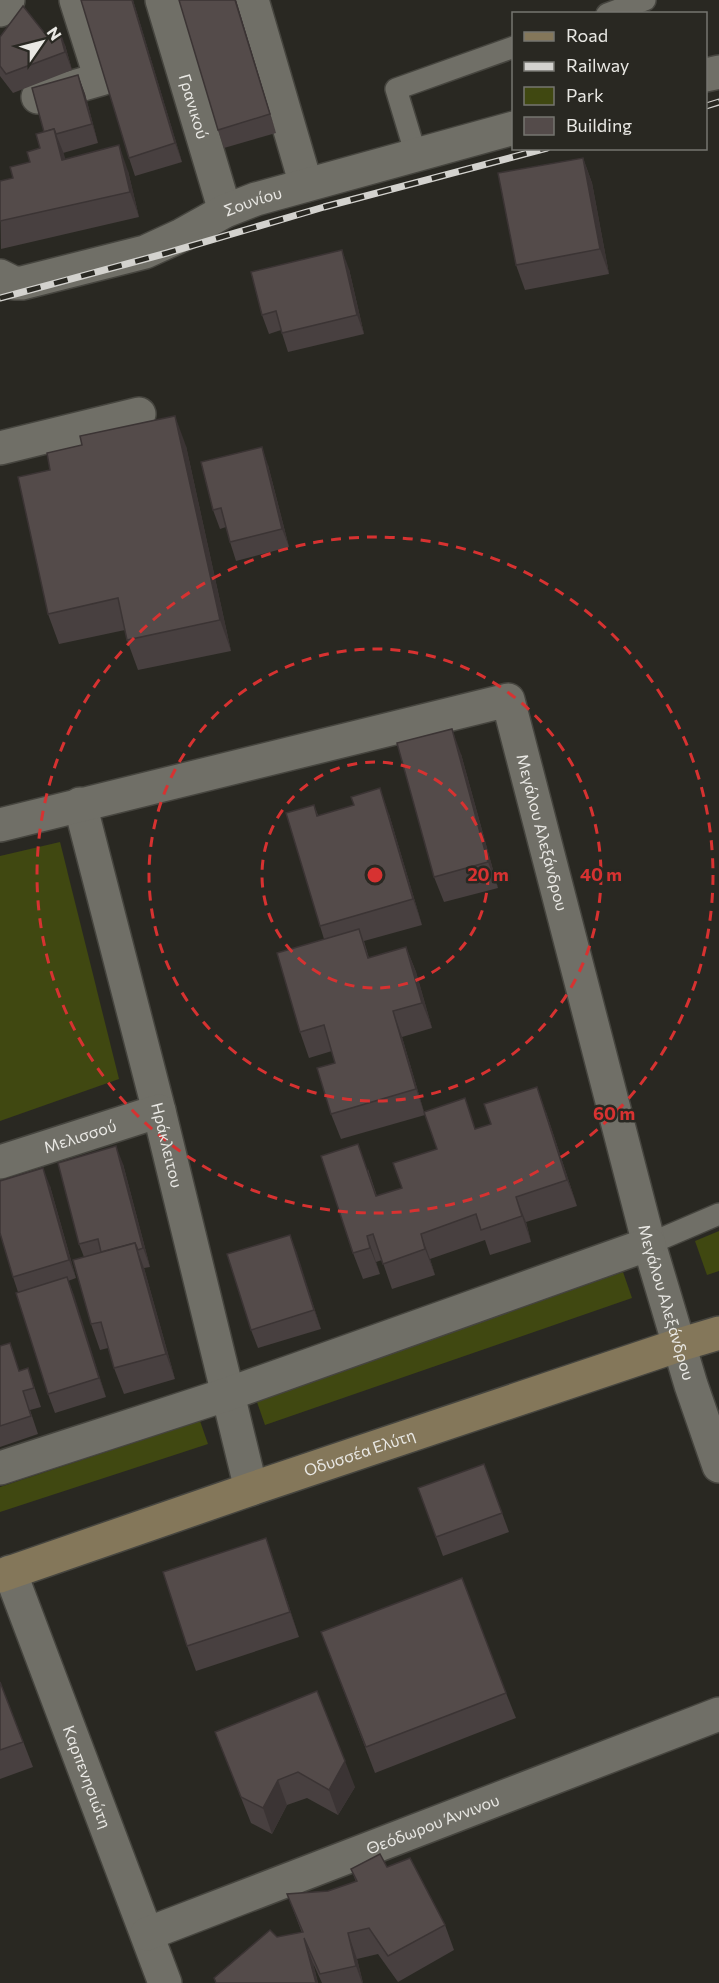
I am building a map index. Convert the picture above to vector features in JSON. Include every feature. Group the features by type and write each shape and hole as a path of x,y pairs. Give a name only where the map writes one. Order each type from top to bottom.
{"main road":[{"name":"Οδυσσέα Ελύτη","path":"5,1574 250,1489 719,1333"}],"street":[{"path":"0,10 8,0"},
{"path":"37,97 101,78 76,0"},
{"name":"Γρανικού","path":"162,0 225,212"},
{"path":"252,0 306,185"},
{"name":"Σουνίου","path":"0,276 14,283 22,283 145,252 256,199 512,128"},
{"path":"0,448 139,414"},
{"name":"Μεγάλου Αλεξάνδρου","path":"0,825 508,700 649,1244 719,1466"},
{"name":"Ηράκλειτου","path":"80,804 159,1111 250,1489"},
{"name":"Μελισσού","path":"0,1162 159,1111"},
{"path":"0,1468 228,1394 649,1244"},
{"name":"Καρπενησιώτη","path":"5,1574 165,1983"},
{"name":"Θεόδωρου Άννινου","path":"147,1934 719,1714"}],"lane":[{"path":"613,12 645,0"},
{"path":"416,155 396,89 512,47"},
{"path":"649,1244 719,1214"}],"green space":[{"path":"60,842 119,1079 0,1121 0,856"},
{"path":"719,1231 719,1271 707,1275 695,1241"},
{"path":"623,1272 632,1298 265,1425 257,1402"},
{"path":"200,1421 208,1444 0,1512 0,1487"}],"building":[{"path":"81,0 132,0 175,143 129,158"},
{"path":"179,0 235,0 270,114 218,130"},
{"path":"23,6 46,35 58,26 65,52 6,74 0,66 0,37"},
{"path":"78,75 92,124 56,134 54,129 44,132 32,88"},
{"path":"54,129 62,160 119,145 130,192 0,221 0,181 13,178 10,167 30,162 27,152 40,148 36,134"},
{"path":"583,158 600,249 516,265 498,173"},
{"path":"342,250 357,315 282,333 276,311 262,315 251,272"},
{"path":"175,416 220,620 127,640 118,598 48,614 18,477 50,470 47,453 82,445 80,436"},
{"path":"262,447 282,529 230,542 221,508 213,510 201,462"},
{"path":"452,729 488,862 434,877 397,743"},
{"path":"380,788 413,899 320,926 286,813 314,805 317,816 354,805 351,797"},
{"path":"359,929 368,958 406,947 422,1003 393,1011 416,1089 331,1114 317,1068 335,1063 324,1025 300,1032 277,953"},
{"path":"537,1087 567,1180 516,1197 522,1216 481,1230 476,1214 421,1234 425,1249 383,1264 373,1234 367,1236 370,1248 353,1253 321,1156 358,1144 376,1196 402,1188 393,1163 437,1149 424,1112 465,1098 475,1129 491,1124 484,1104"},
{"path":"116,1146 143,1248 138,1250 135,1243 101,1252 98,1239 79,1244 58,1163"},
{"path":"43,1168 69,1260 13,1277 0,1233 0,1181"},
{"path":"290,1235 314,1310 251,1330 227,1254"},
{"path":"135,1243 166,1354 114,1368 101,1322 91,1324 73,1260"},
{"path":"67,1277 99,1378 48,1394 16,1293"},
{"path":"10,1343 19,1371 28,1368 34,1388 23,1391 31,1416 0,1426 0,1346"},
{"path":"484,1464 502,1513 436,1537 418,1488"},
{"path":"266,1538 290,1612 187,1646 163,1572"},
{"path":"462,1578 506,1693 366,1747 321,1632"},
{"path":"0,1682 23,1742 0,1750"},
{"path":"317,1691 345,1761 329,1790 298,1772 278,1780 263,1808 241,1797 215,1732"},
{"path":"380,1854 387,1867 410,1858 445,1925 388,1956 369,1928 348,1933 356,1966 320,1974 304,1938 316,1983 216,1983 214,1978 270,1930 277,1937 303,1932 287,1894 328,1891 357,1881 351,1869"}],"railway":[{"path":"707,106 719,102"},
{"path":"0,298 167,253 324,207 539,150"}]}
